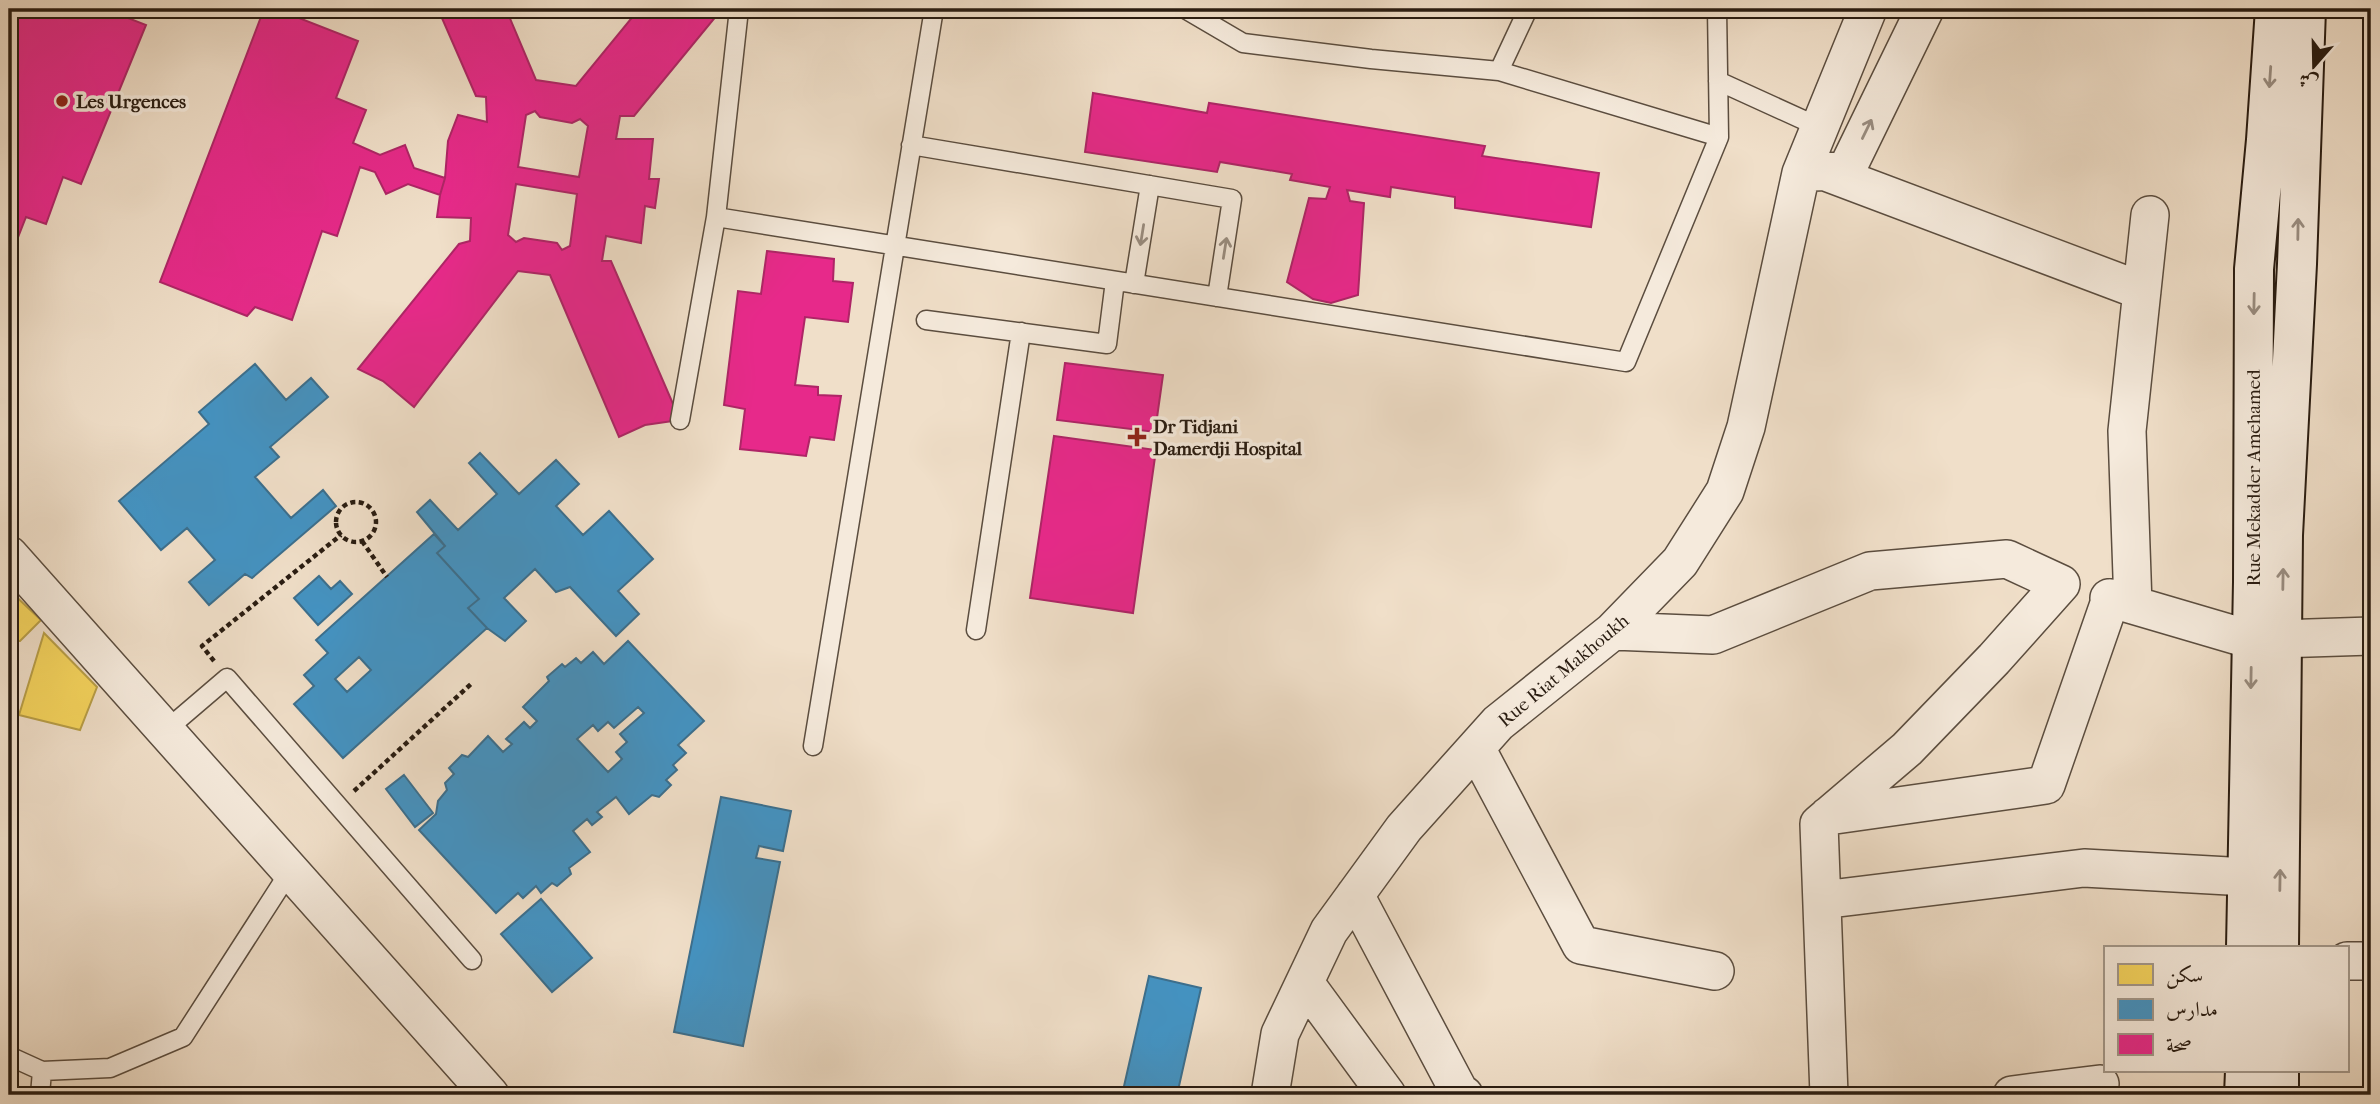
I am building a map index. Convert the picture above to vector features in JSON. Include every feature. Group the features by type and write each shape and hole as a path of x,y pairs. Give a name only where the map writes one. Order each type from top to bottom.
{"main road":[{"name":"Rue Mekadder Amehamed","path":"2275,9 2254,269 2279,946"},
{"name":"Rue Mekadder Amehamed","path":"2246,946 2247,877 2267,639 2283,535 2297,264 2306,9"},
{"path":"2244,1095 2245,1072"},
{"path":"2278,1072 2278,1095"}],"street":[{"path":"1813,172 1846,171 1925,9"},
{"name":"Rue Riat Makhoukh","path":"1270,1095 1280,1034 1329,931 1404,828 1498,723 1613,631 1680,562 1725,491 1746,427 1813,172 1819,127 1865,17 1908,45"},
{"path":"1813,172 2142,291"},
{"path":"1828,816 2046,785 2122,602 2127,430 2150,215"},
{"path":"9,555 290,871 482,1093"},
{"path":"1613,631 1713,635 1870,571 2007,559 2061,584 2267,639 2371,636"},
{"path":"1829,1095 1819,824 1907,749 1994,659 2061,584"},
{"path":"1476,748 1581,945 1715,971"},
{"path":"1822,900 2084,868 2247,877"},
{"path":"1355,895 1461,1095 1464,1095"},
{"path":"2348,961 2371,961"},
{"path":"1304,983 1387,1095"},
{"path":"2012,1095 2100,1084"}],"lane":[{"path":"680,420 716,216 739,9"},
{"path":"813,746 934,9"},
{"path":"1185,9 1243,43 1499,71 1719,137"},
{"path":"1499,71 1528,9"},
{"path":"716,216 1626,362 1719,137 1717,9"},
{"path":"1718,82 1819,127"},
{"path":"911,145 1233,199 1217,297"},
{"path":"1134,284 1150,185"},
{"path":"926,320 1107,344 1115,281"},
{"path":"976,630 1021,332"},
{"path":"165,731 227,678 472,960"},
{"path":"9,1056 42,1071 110,1068 183,1037 290,871"},
{"path":"40,1095 42,1071"}],"path":[{"path":"352,503 366,504 375,514 376,527 369,538 362,541 351,542 341,535 336,522 341,509 352,503"},
{"path":"227,678 202,646 341,535"},
{"path":"362,541 387,577"},
{"path":"338,805 471,684"}],"building: سكن":[{"path":"9,590 41,620 20,641 9,641"},
{"path":"44,633 97,687 80,730 19,715"}],"building: مدارس":[{"path":"255,364 286,400 311,378 328,397 270,447 279,457 255,477 291,518 323,490 336,506 252,578 245,574 209,605 189,582 215,560 187,528 161,550 119,501 209,424 199,412"},
{"path":"480,453 519,494 556,460 579,484 556,506 583,535 609,511 653,559 618,591 639,614 616,636 570,587 556,592 535,569 504,598 526,621 505,641 487,628 468,608 479,599 437,553 445,546 417,512 430,500 458,530 497,494 469,463"},
{"path":"434,534 445,546 437,553 479,599 468,608 487,628 343,758 294,704 314,686 304,675 328,653 316,640","holes":["359,657 371,670 347,692 335,679"]},
{"path":"319,576 331,589 340,581 352,594 318,625 294,598"},
{"path":"628,641 704,721 678,745 686,753 673,765 677,770 666,780 671,785 659,797 652,795 629,814 616,797 597,812 602,817 592,825 587,819 573,831 590,852 569,868 571,874 557,886 552,883 541,893 536,886 523,898 518,893 496,913 419,830 436,814 438,801 447,790 445,783 454,774 449,768 462,755 468,757 488,736 503,752 512,744 506,739 524,722 530,728 537,721 523,707 549,681 547,677 562,664 565,667 576,658 581,663 593,652 604,664","holes":["638,707 644,713 620,734 627,742 616,752 622,759 608,772 577,739 593,725 598,731 608,722 614,728"]},
{"path":"404,775 433,813 415,827 386,789"},
{"path":"721,797 791,811 783,851 759,846 756,858 780,862 743,1046 674,1032"},
{"path":"541,899 592,958 552,992 501,934"},
{"path":"1149,976 1201,988 1177,1095 1122,1095"}],"building: صحة":[{"name":"Les Urgences","path":"9,9 105,9 146,25 81,184 63,177 46,224 26,217 15,245 9,243"},
{"path":"264,9 276,9 358,41 336,98 366,110 353,143 380,155 405,145 414,168 445,178 440,195 408,184 386,194 375,172 360,167 337,236 322,231 292,320 255,307 247,316 160,282"},
{"path":"438,9 506,9 536,80 576,86 639,9 722,9 634,116 620,116 616,139 653,139 649,179 659,179 655,208 645,206 641,243 606,236 602,261 611,261 680,420 645,425 619,437 550,275 518,271 414,407 383,381 358,369 459,244 470,241 471,218 437,217 445,178 448,141 458,115 487,122 486,97 476,96","holes":["535,111 540,117 572,123 580,119 588,126 579,177 518,167 526,115","516,184 577,194 570,246 562,250 557,243 524,238 516,242 508,235"]},
{"path":"1093,93 1207,113 1209,103 1485,146 1482,156 1599,173 1591,227 1455,208 1455,197 1391,187 1390,197 1347,190 1350,201 1364,203 1358,295 1331,303 1313,299 1287,282 1309,198 1326,199 1330,187 1290,180 1292,174 1220,162 1217,172 1085,152"},
{"path":"767,251 834,259 833,281 853,283 848,322 805,317 795,385 818,387 818,395 841,396 834,440 810,437 806,456 740,449 745,409 724,405 738,291 761,294"},
{"path":"1065,363 1163,375 1155,432 1057,420"},
{"path":"1054,436 1156,450 1133,613 1030,598"}],"place":[{"name":"Les Urgences","path":"62,101"},
{"name":"Dr Tidjani Damerdji Hospital","path":"1137,437"}]}
